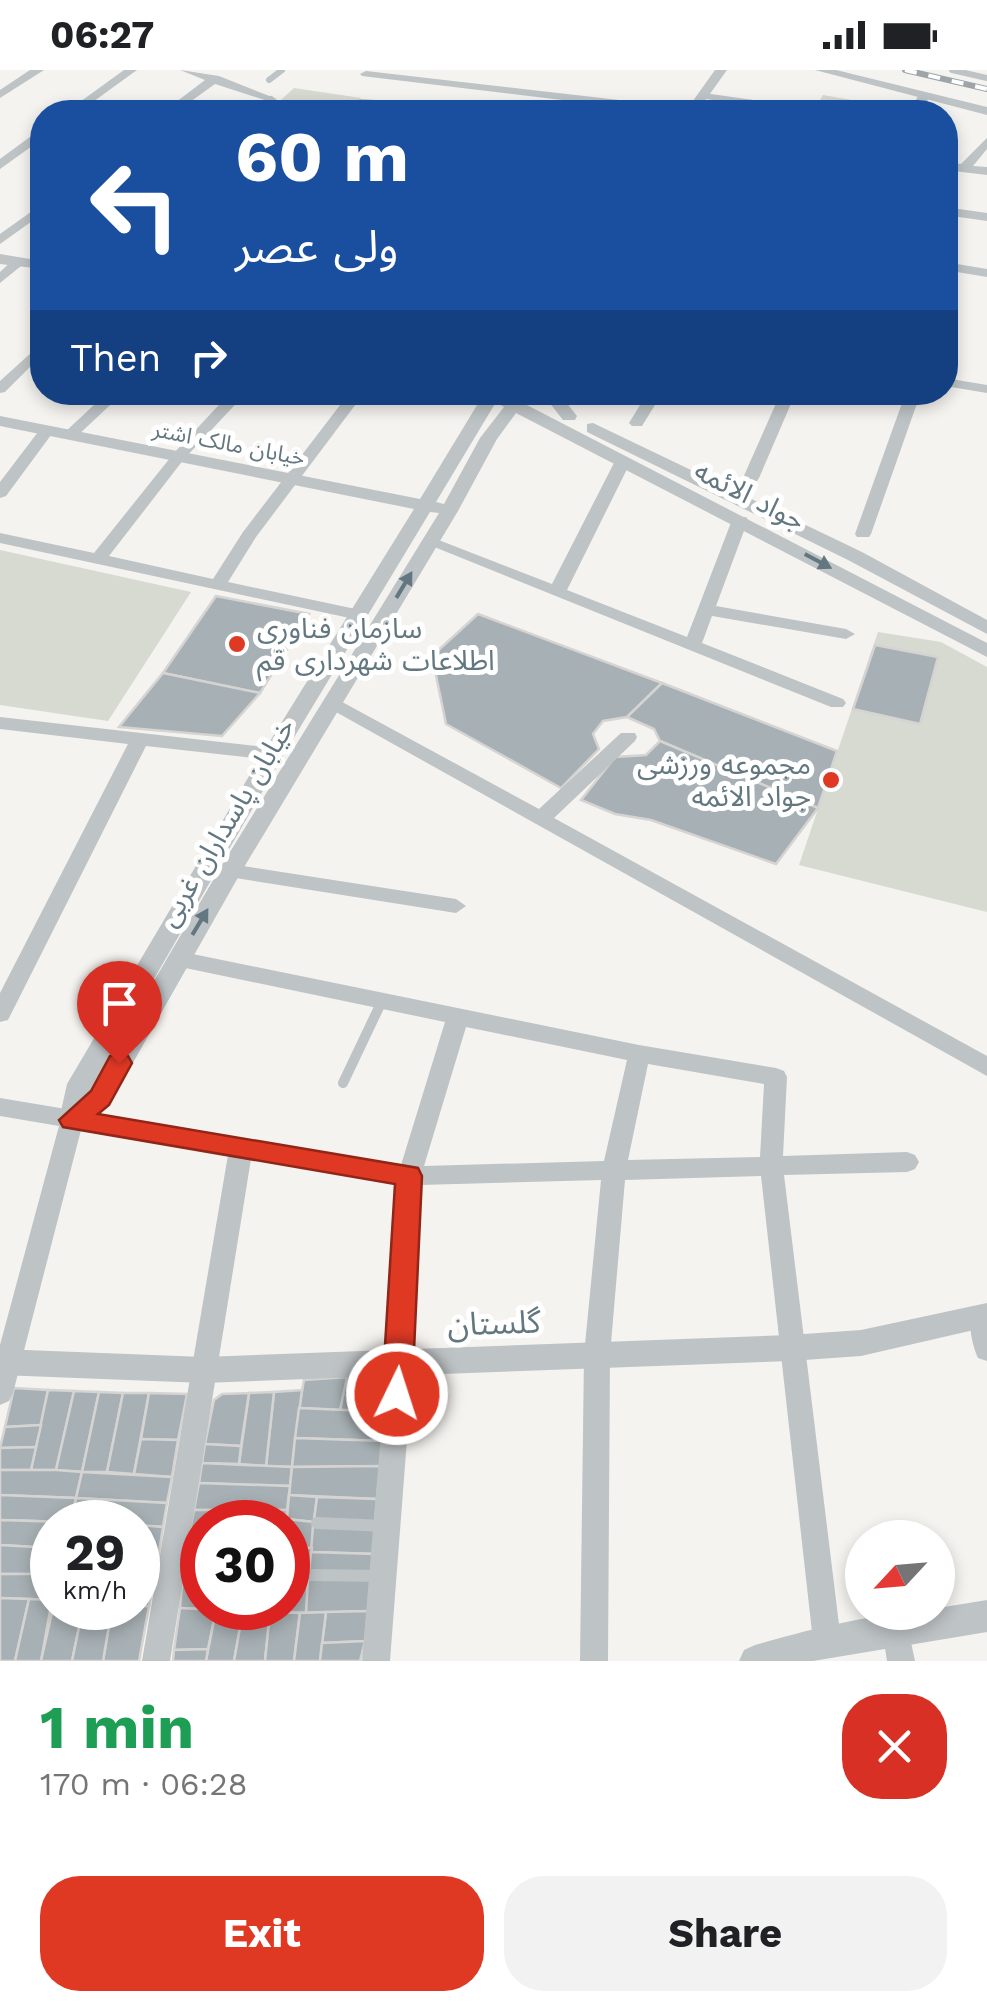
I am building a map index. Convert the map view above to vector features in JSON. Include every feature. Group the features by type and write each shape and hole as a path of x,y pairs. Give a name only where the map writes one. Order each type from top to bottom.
{"street":[{"path":"0,95 38,70"},
{"path":"89,100 131,70"},
{"path":"186,70 271,99"},
{"path":"700,100 721,70"},
{"path":"821,70 942,100"},
{"path":"360,100 366,72 418,74 604,100"},
{"path":"186,100 215,78"},
{"path":"704,96 732,100"},
{"path":"922,100 924,96"},
{"path":"958,104 987,110"},
{"path":"964,168 987,142"},
{"path":"0,165 30,143"},
{"path":"958,167 987,171"},
{"path":"958,214 987,218"},
{"path":"0,240 30,217"},
{"path":"0,259 30,263"},
{"path":"0,279 19,262"},
{"path":"958,270 987,273"},
{"path":"0,388 30,359"},
{"path":"958,384 987,390"},
{"path":"70,435 102,405"},
{"path":"98,559 180,456 228,405"},
{"path":"217,585 348,405"},
{"name":"خیابان پاسداران غربی","path":"72,1120 76,1091 484,405"},
{"name":"خیابان پاسداران غربی","path":"72,1120 100,1098 230,871 450,511 489,438 513,405"},
{"name":"جواد الائمه","path":"536,405 623,461 987,651"},
{"path":"489,438 567,423 557,405"},
{"path":"636,423 648,405"},
{"path":"751,478 783,405"},
{"path":"863,534 909,405"},
{"name":"خیابان مالک اشتر","path":"0,421 450,511"},
{"name":"جواد الائمه","path":"567,423 855,556 987,628"},
{"path":"4,489 46,431"},
{"path":"558,592 623,461"},
{"path":"692,646 740,520"},
{"path":"0,538 359,616"},
{"path":"430,542 838,704"},
{"path":"706,610 846,634"},
{"path":"333,703 987,1067"},
{"path":"0,724 274,754"},
{"path":"542,819 628,737"},
{"path":"0,1014 140,739"},
{"path":"230,871 456,906"},
{"path":"178,959 639,1054 776,1077 771,1164 827,1641"},
{"path":"376,1661 400,1361 409,1176 458,1017"},
{"path":"594,1661 597,1355 614,1170 639,1054"},
{"path":"0,1107 409,1176 908,1162"},
{"path":"0,1393 4,1362 72,1120"},
{"path":"156,1661 241,1146"},
{"path":"984,1316 987,1350"},
{"name":"گلستان","path":"4,1362 204,1370 790,1348 860,1343 984,1316"},
{"path":"755,1661 827,1641 899,1645 987,1616"}],"lane":[{"path":"269,80 282,70"},
{"path":"952,70 987,78"},
{"path":"343,1084 382,1001"},
{"path":"317,1522 385,1526"},
{"path":"312,1575 382,1576"}],"shaded area":[{"path":"294,88 361,98 359,100 281,100"},
{"path":"823,95 852,100 820,100"},
{"path":"0,550 191,592 108,721 0,705"},
{"path":"878,632 941,642 987,667 987,912 799,865","holes":["875,645 937,657 919,723 853,709"]}],"building":[{"name":"سازمان فناوری اطلاعات شهرداری قم","path":"216,596 309,614 260,693 163,673"},
{"path":"478,614 662,683 627,717 603,721 593,734 599,749 561,788 446,724 432,656"},
{"path":"875,645 938,657 920,724 853,709"},
{"path":"163,673 260,693 222,736 119,727"},
{"path":"662,683 837,751 818,808 660,741 654,729 627,717"},
{"path":"660,741 818,808 776,864 581,800 615,757 646,755"},
{"path":"391,1371 388,1412 340,1410 347,1377"},
{"path":"347,1377 340,1410 299,1408 304,1380"},
{"path":"14,1388 48,1390 41,1425 5,1427"},
{"path":"48,1390 74,1391 56,1470 31,1470"},
{"path":"302,1390 292,1467 266,1466 274,1392"},
{"path":"74,1391 99,1392 82,1472 56,1470"},
{"path":"99,1392 123,1393 107,1472 82,1472"},
{"path":"274,1392 266,1466 239,1464 249,1393"},
{"path":"123,1393 149,1393 134,1474 107,1472"},
{"path":"149,1393 187,1394 178,1440 141,1439"},
{"path":"249,1393 241,1446 205,1444 214,1400 222,1394"},
{"path":"299,1408 388,1412 384,1441 295,1438"},
{"path":"41,1425 36,1447 0,1448 5,1427"},
{"path":"295,1438 384,1441 380,1466 292,1467"},
{"path":"141,1439 178,1440 172,1477 134,1474"},
{"path":"205,1444 241,1446 239,1464 202,1463"},
{"path":"36,1447 31,1470 0,1470 0,1448"},
{"path":"202,1463 292,1467 290,1486 199,1483"},
{"path":"380,1466 377,1499 289,1495 292,1467"},
{"path":"0,1470 82,1472 76,1498 0,1495"},
{"path":"82,1472 172,1477 167,1503 76,1498"},
{"path":"199,1483 290,1486 288,1500 196,1500"},
{"path":"0,1495 76,1498 30,1500 30,1521 0,1520"},
{"path":"289,1495 317,1497 314,1522 310,1522 310,1500 289,1500"},
{"path":"317,1497 377,1499 375,1523 314,1520"},
{"path":"160,1503 167,1503 160,1527"},
{"path":"0,1520 30,1521 30,1547 0,1545"},
{"path":"310,1522 314,1522 310,1548"},
{"path":"313,1525 377,1529 375,1554 311,1552"},
{"path":"0,1545 30,1547 30,1574 0,1574"},
{"path":"311,1552 375,1554 372,1574 310,1572"},
{"path":"0,1574 30,1574 30,1599 0,1598"},
{"path":"310,1579 371,1580 368,1611 310,1613"},
{"path":"0,1598 29,1599 15,1661 0,1661"},
{"path":"30,1599 30,1630 47,1630 41,1661 15,1661"},
{"path":"180,1608 180,1630 212,1630 208,1649 174,1650"},
{"path":"368,1611 365,1641 322,1643 326,1612"},
{"path":"326,1612 320,1661 294,1661 298,1630 310,1630 310,1613"},
{"path":"48,1630 78,1630 72,1661 41,1661"},
{"path":"78,1630 108,1630 103,1661 72,1661"},
{"path":"108,1630 145,1630 139,1661 103,1661"},
{"path":"212,1630 240,1630 234,1661 206,1661"},
{"path":"240,1630 268,1630 265,1661 234,1661"},
{"path":"268,1630 298,1630 294,1661 265,1661"},
{"path":"365,1641 360,1661 320,1661 322,1643"},
{"path":"208,1649 206,1661 173,1661 174,1650"}],"railway":[{"path":"905,70 987,89"}],"place":[{"name":"سازمان فناوری اطلاعات شهرداری قم","path":"237,644"},
{"name":"مجموعه ورزشی جواد الائمه","path":"831,780"}],"route":[{"path":"119,1063 100,1098 72,1120 409,1176 397,1394"}]}
